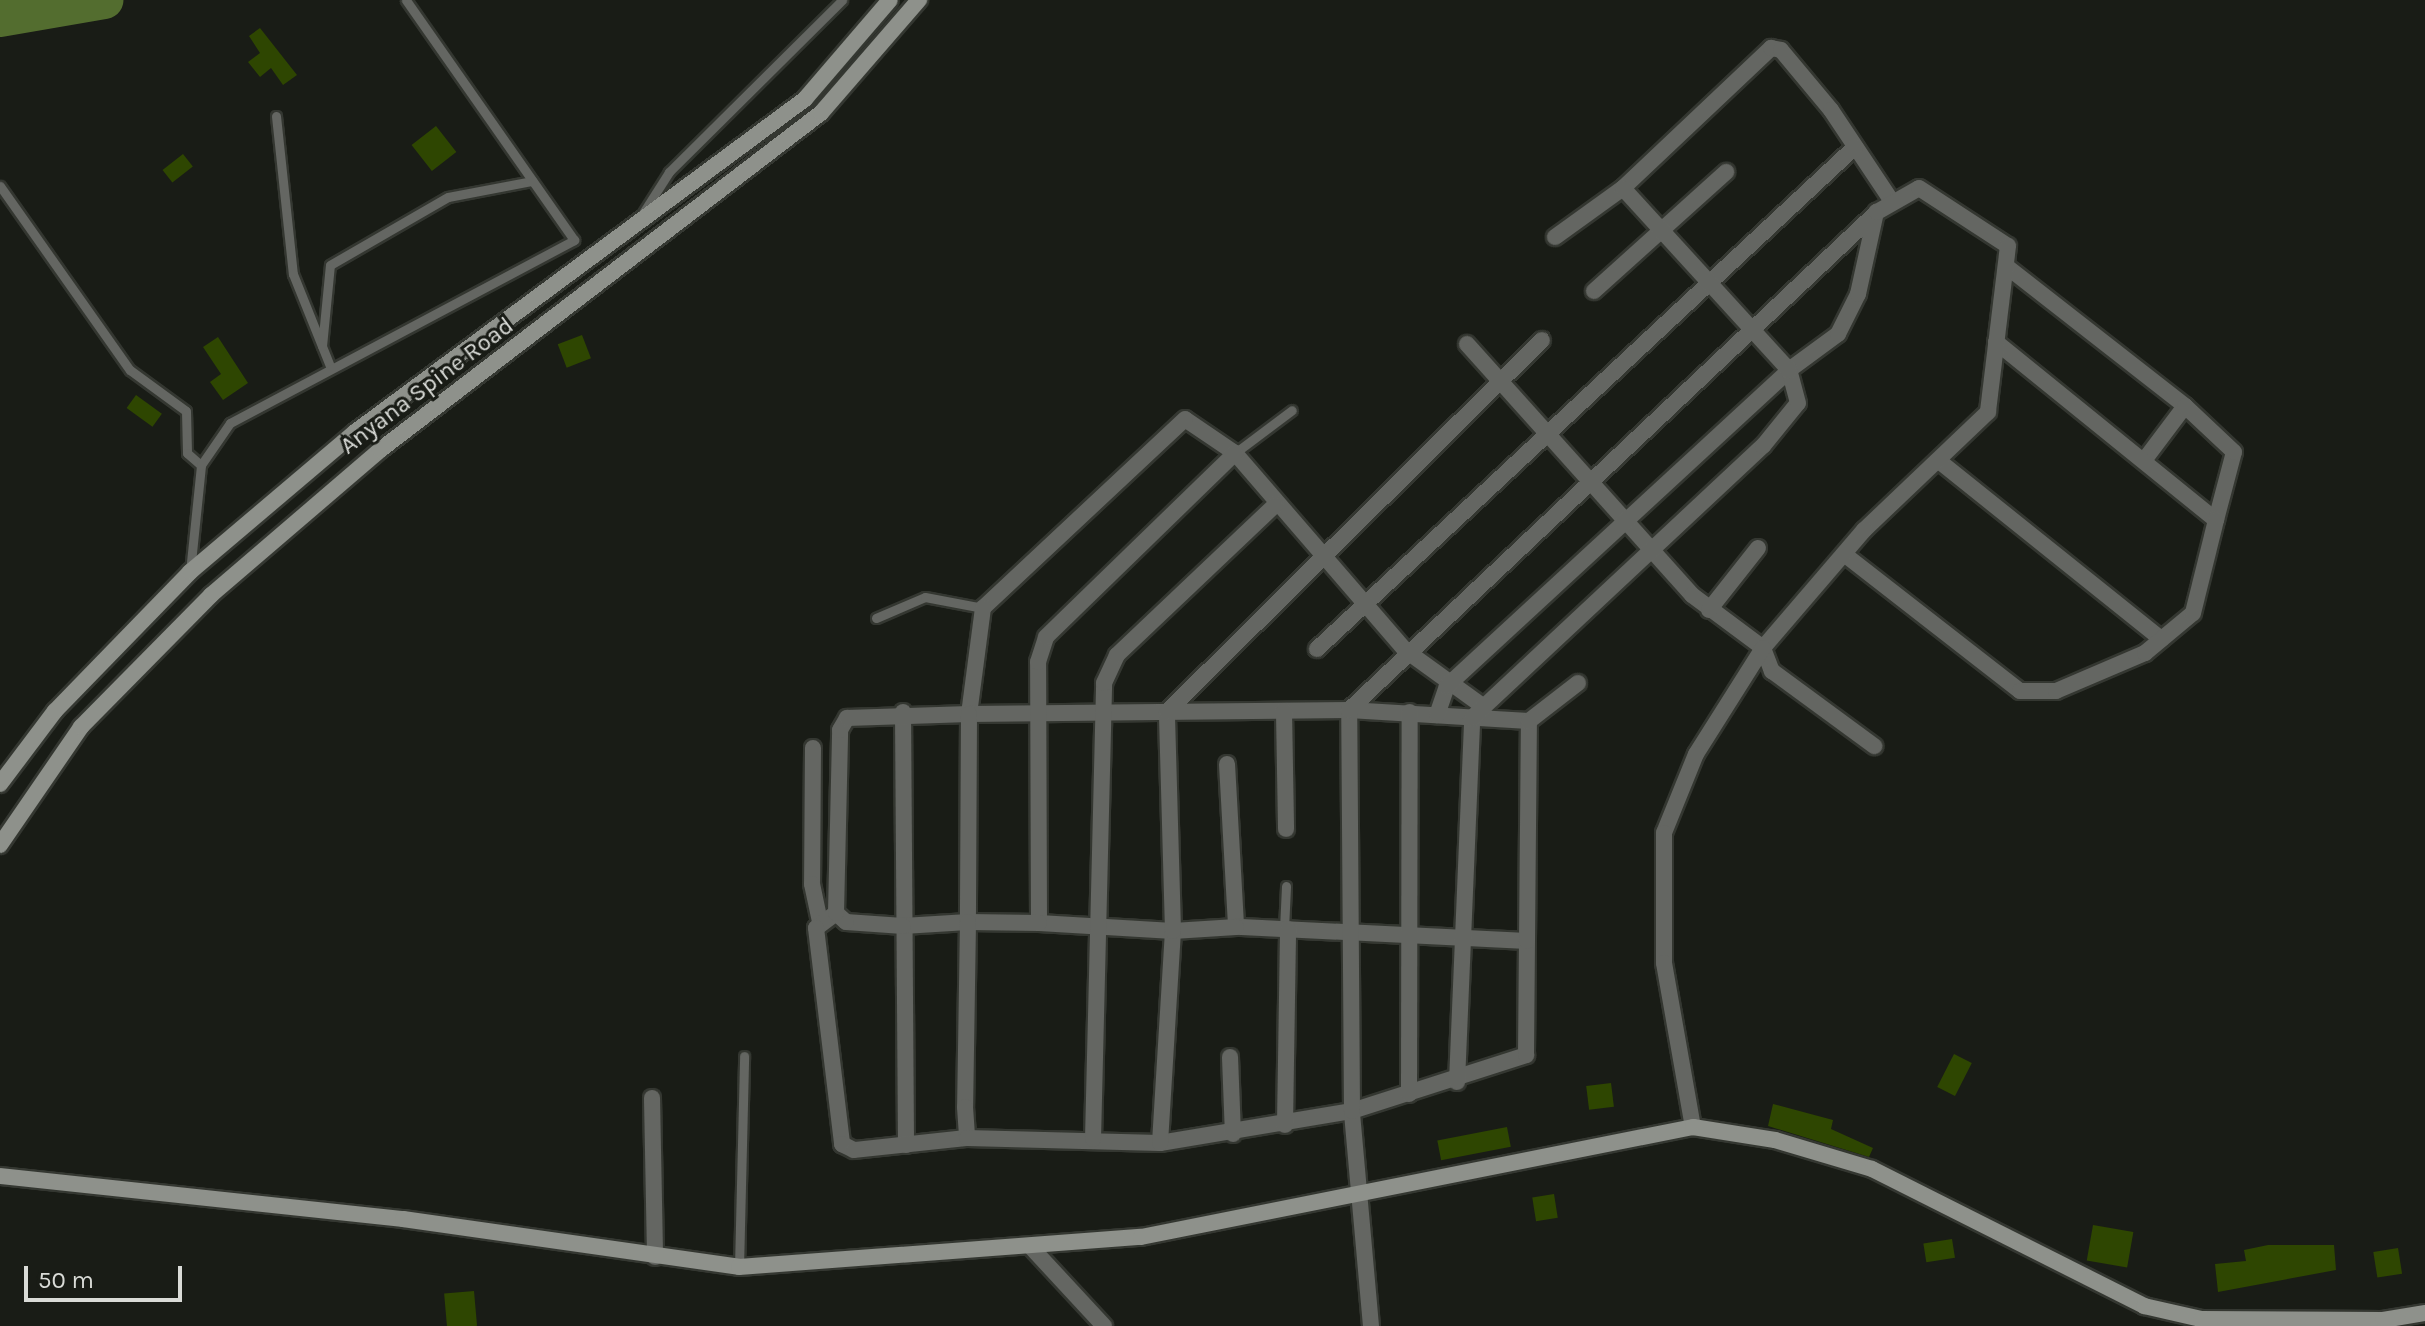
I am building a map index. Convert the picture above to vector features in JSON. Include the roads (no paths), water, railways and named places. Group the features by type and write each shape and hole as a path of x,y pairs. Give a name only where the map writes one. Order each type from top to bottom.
{"street":[{"name":"Anyana Spine Road","path":"0,784 55,711 190,572 355,432 634,229 805,99 890,0"},
{"name":"Anyana Spine Road","path":"0,845 81,727 211,595 380,450 821,113 919,0"},
{"path":"1555,237 1623,188 1771,48 1781,50 1891,200"},
{"path":"1317,649 1368,605 1547,430 1711,283 1855,147"},
{"path":"1594,291 1726,172"},
{"path":"1457,1082 1478,713 1654,548 1786,420 1798,403 1789,370 1623,188"},
{"path":"1371,1326 1364,1195 1352,1111 1349,710 1405,650 1877,212 1891,200 1919,188 2008,246 1988,412 1844,554 1763,648 1696,754 1664,833 1664,963 1693,1127"},
{"path":"1437,715 1447,686 1789,370 1849,320 1877,212"},
{"path":"1844,554 2020,691 2056,691 2161,639 2193,613 2234,452 2185,406 2006,266"},
{"path":"1160,1143 1173,931 1167,712 1501,385 1542,340"},
{"path":"1996,342 2145,459 2216,520"},
{"path":"1467,344 1501,385 1547,430 1709,610 1763,648 1772,671 1874,746"},
{"path":"2145,459 2185,406"},
{"path":"967,1138 969,714 983,608 1179,423 1193,420 1235,453 1275,505 1368,605 1405,650 1478,713"},
{"path":"1039,923 1043,716 1038,662 1057,622 1235,453"},
{"path":"1939,461 2161,639"},
{"path":"1093,1139 1103,930 1101,713 1117,655 1275,505"},
{"path":"1709,610 1758,548"},
{"path":"1527,941 1410,939 1353,932 1236,927 1173,931 1103,930 1039,923 968,922 903,926 846,922 836,913 840,730 847,718 903,712 1043,716 1349,710 1437,715 1478,713 1529,721 1578,683"},
{"path":"1284,711 1286,829"},
{"path":"903,712 906,1145"},
{"path":"1409,1094 1410,712"},
{"path":"813,748 812,884 820,922 842,1144 854,1150 967,1138 1160,1143 1233,1134 1352,1111 1457,1082 1526,1055 1529,721"},
{"path":"1227,764 1236,927"},
{"path":"820,922 836,913"},
{"path":"1285,1125 1286,929"},
{"path":"1230,1057 1233,1134"},
{"path":"652,1098 655,1257"},
{"path":"0,1176 520,1234 655,1257 739,1267 1141,1237 1693,1127 1775,1140 1872,1169 2144,1306 2201,1319 2383,1320 2425,1313"},
{"path":"1030,1246 1104,1326"}],"lane":[{"path":"190,572 201,465 230,423 330,366 574,240 406,0"},
{"path":"634,229 669,172 842,0"},
{"path":"276,116 293,274 330,366"},
{"path":"322,346 330,265 448,197 532,181"},
{"path":"0,186 130,370 186,411 187,453 201,465"},
{"path":"1235,453 1292,410"},
{"path":"876,618 925,597 983,608"},
{"path":"1286,886 1286,929"},
{"path":"739,1267 744,1056"}],"waterway":[{"path":"0,18 104,0"}]}
